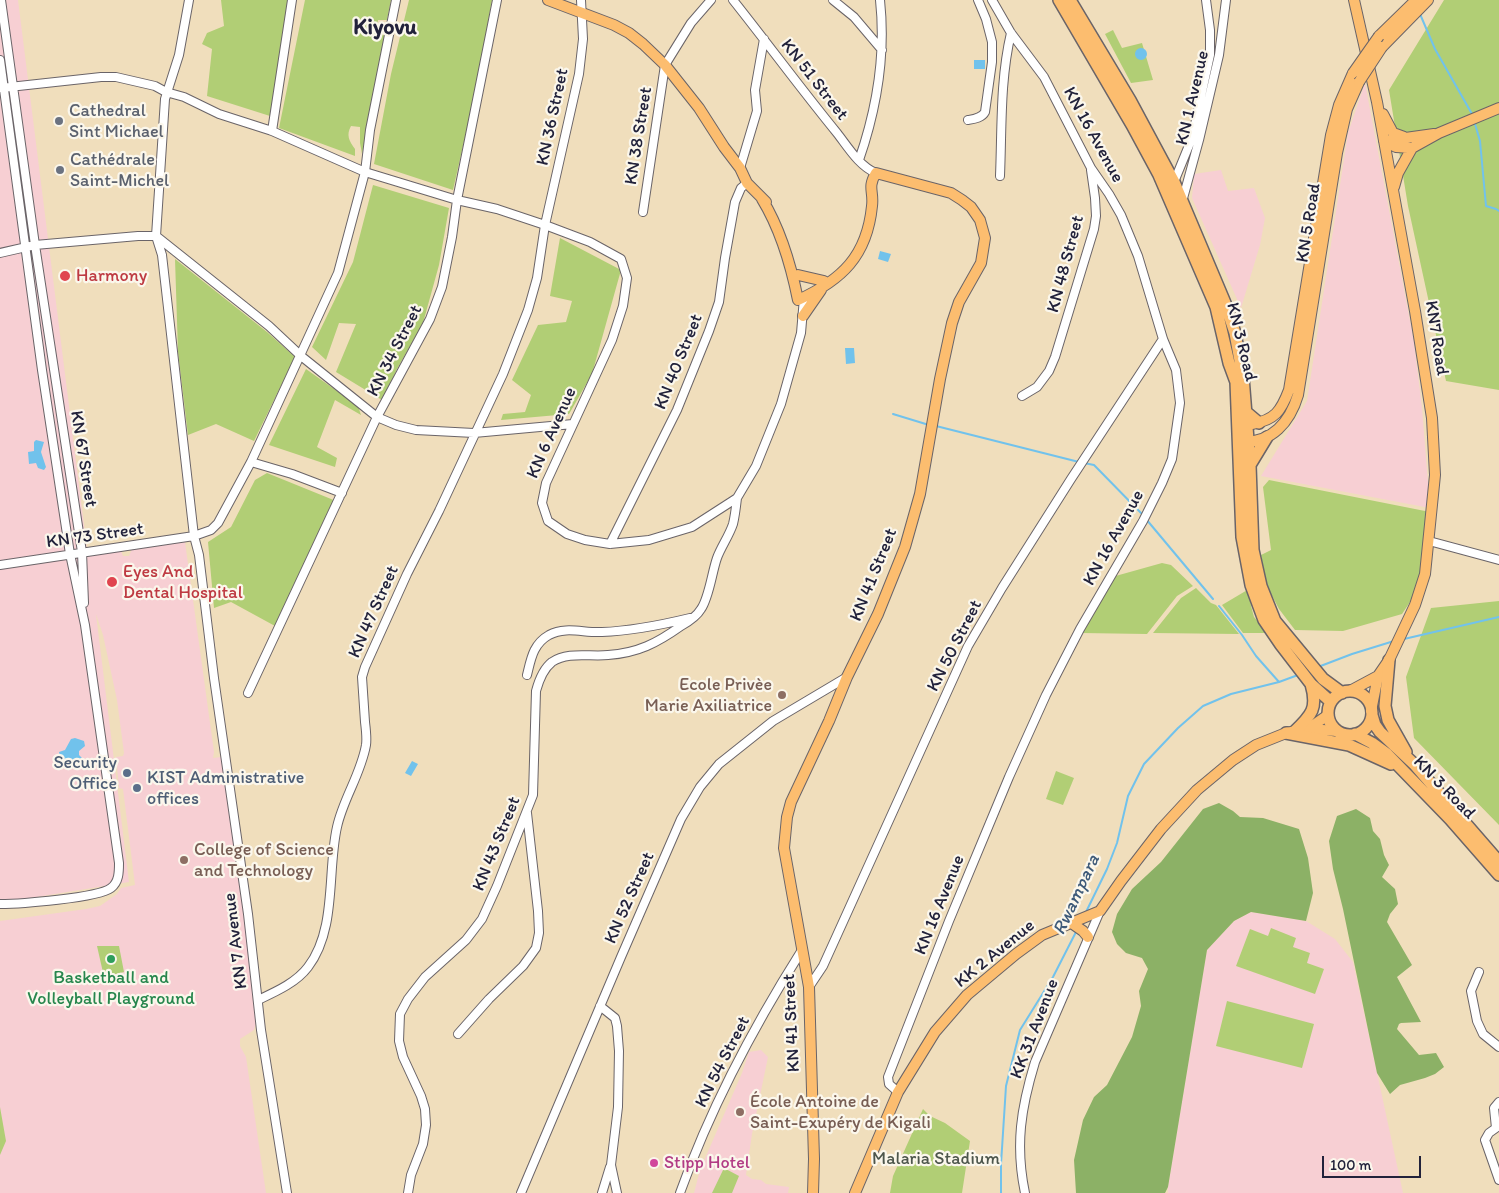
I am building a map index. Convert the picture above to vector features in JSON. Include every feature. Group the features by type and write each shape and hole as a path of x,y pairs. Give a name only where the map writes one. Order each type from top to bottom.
{"highway":[{"name":"KN 3 Road","path":"1060,0 1159,175 1216,307 1229,363 1236,382 1242,425 1242,537 1251,584 1264,620 1311,684 1331,702"},
{"name":"KN 3 Road","path":"1070,0 1130,100 1174,182 1225,304 1236,333 1243,377 1246,412 1242,425"},
{"path":"1246,412 1259,423"},
{"path":"1250,464 1267,438"},
{"name":"KN 3 Road","path":"1243,442 1250,464 1253,550 1261,586 1276,621 1285,634 1322,679 1346,692"},
{"path":"1389,660 1385,706 1388,720 1409,768"},
{"path":"1290,733 1307,720 1312,713 1314,696 1311,684"},
{"path":"1372,713 1371,720 1365,728 1355,734 1343,734 1337,731 1330,722 1328,715 1331,702 1346,692 1358,693 1364,697 1369,703 1372,713 1375,725 1409,768 1499,862"},
{"path":"1290,733 1349,745 1409,768"},
{"name":"KN 3 Road","path":"1355,734 1379,747 1409,768 1499,875"}],"main road":[{"name":"KN 6 Avenue","path":"548,0 614,24 629,33 665,65 699,108 740,168 747,183 762,199 774,208 791,249 798,275 800,296"},
{"name":"KN7 Road","path":"1354,0 1377,102 1416,311 1432,418 1435,475 1425,574 1421,588 1389,660 1378,676 1372,713"},
{"name":"KN 5 Road","path":"1242,425 1259,423 1275,416 1285,402 1290,390 1332,135 1339,105 1353,72 1379,36 1418,5"},
{"name":"KN 5 Road","path":"1243,442 1267,438 1286,422 1295,407 1337,153 1347,109 1359,82 1382,48 1418,5"},
{"path":"1377,102 1393,134 1411,143"},
{"path":"1384,141 1396,147 1411,143 1440,134 1499,108"},
{"path":"1393,190 1411,143"},
{"path":"803,316 824,284 855,258 864,242 873,205 871,182 876,173"},
{"name":"KN 41 Street","path":"812,1193 814,1159 812,1142 809,987 784,848 787,817 791,802 829,721 846,677 878,614 905,547 920,494 941,371 952,323 960,302 981,263 985,238 977,215 971,207 956,196 876,173"},
{"name":"KN 6 Avenue","path":"762,199 769,210 784,246 800,296"},
{"path":"798,275 824,284"},
{"path":"800,296 824,284"},
{"name":"KN7 Road","path":"1346,692 1378,676"},
{"path":"1308,729 1328,715"},
{"path":"1100,911 1161,829 1197,790 1246,750 1268,739 1308,729 1337,731"},
{"name":"KK 2 Avenue","path":"856,1193 898,1092 935,1032 967,995 1027,945 1042,935 1100,911"},
{"path":"1070,922 1083,931 1088,938"},
{"name":"KN 41 Street","path":"807,1193 812,1142"}],"street":[{"name":"KN 67 Street","path":"1,0 5,88 24,247 70,554 85,625"},
{"name":"KN 7 Avenue","path":"189,0 187,21 179,55 174,74 166,92 156,236 162,255 194,536 199,556 258,1000 287,1193"},
{"path":"272,131 292,0"},
{"name":"KN 73 Street","path":"0,565 194,536 211,530 218,523 251,462 338,273 365,172 370,130 396,0"},
{"name":"KN 34 Street","path":"248,693 377,418 430,319 442,287 457,200 497,0"},
{"name":"KN 36 Street","path":"545,225 579,74 583,39 581,0"},
{"path":"665,65 668,57 698,13 711,0"},
{"name":"KN 51 Street","path":"733,0 809,99 859,160 868,170 876,173"},
{"path":"833,0 854,17 882,50"},
{"path":"859,160 879,87 883,29 880,0"},
{"path":"968,120 976,119 985,112 992,62 990,32 978,0"},
{"name":"KN 16 Avenue","path":"898,1092 888,1084 888,1077 949,921 1009,777 1046,695 1080,630 1142,521 1172,459 1180,403 1176,370 1163,338 1138,256 1121,215 1091,168 1044,77 1011,32 992,0"},
{"name":"KN 1 Avenue","path":"1174,182 1192,138 1210,55 1210,30 1206,0"},
{"name":"KN 1 Avenue","path":"1182,202 1202,130 1219,55 1226,0"},
{"path":"1000,176 1001,105 1006,56 1011,32"},
{"path":"740,168 757,111 755,90 764,39"},
{"name":"KN 67 Street","path":"0,60 35,245 82,552 85,625"},
{"name":"KN 38 Street","path":"642,212 665,65"},
{"name":"KN 6 Avenue","path":"5,88 93,78 116,77 141,82 184,97 219,114 272,131 365,172 457,200 497,209 545,225 590,242 621,259 626,278 623,306 612,340 546,483 542,503 548,520 567,534 584,540 610,544 649,540 692,526 738,498 756,466 781,404 801,333 803,316 800,296"},
{"name":"KN 48 Street","path":"1022,396 1037,386 1049,371 1094,229 1096,216 1091,168"},
{"name":"KN 40 Street","path":"610,544 677,410 709,332 719,302 735,202 741,188 747,183"},
{"name":"KN 47 Street","path":"258,1000 295,980 308,968 317,952 325,930 336,828 346,798 359,770 366,743 362,677 365,667 503,374 528,310 541,257 545,225"},
{"path":"0,253 35,245 156,236 269,326 301,356 377,418 416,430 474,433 573,424"},
{"name":"KN 6 Avenue","path":"798,345 800,296"},
{"name":"KN 50 Street","path":"809,987 827,957 968,646 1002,588 1071,479 1163,338"},
{"path":"251,462 292,474 342,493"},
{"name":"KN 43 Street","path":"408,1193 411,1175 423,1144 426,1125 425,1109 421,1096 403,1056 399,1041 400,1014 408,999 425,977 466,940 482,919 527,812 533,795 536,691 539,679 545,669 562,658 607,655 645,648 695,617 706,598 717,558 732,526 738,498"},
{"path":"1429,540 1499,560"},
{"path":"527,674 536,645 548,636 564,629 584,632 621,630 695,617"},
{"path":"0,904 20,904 100,893 112,888 118,880 119,863 85,625"},
{"name":"KN 52 Street","path":"521,1193 681,819 700,787 719,764 773,721 846,677"},
{"path":"458,1034 489,998 523,966 536,948 539,933 538,911 527,812"},
{"name":"KK 31 Avenue","path":"1025,1193 1019,1147 1027,1086 1034,1062 1100,911"},
{"name":"KN 54 Street","path":"680,1193 710,1118 753,1034 781,983 802,950"},
{"path":"1479,972 1471,991 1477,1021 1483,1034 1499,1047"},
{"path":"600,1006 615,1018 620,1051 618,1108 611,1165 602,1193"},
{"path":"1499,1102 1494,1108 1496,1128 1489,1133 1485,1140 1499,1180"},
{"path":"611,1165 617,1193"}],"shaded area":[{"name":"College of Science and Technology","path":"0,0 18,0 88,557 88,555 121,551 123,556 129,556 132,549 185,542 214,752 213,758 221,757 245,922 256,1023 254,1030 240,1039 240,1046 246,1057 266,1193 0,1193 0,921 100,906 117,894 121,888 135,885 123,789 119,788 116,757 123,756 124,753 117,700 103,635 96,614 129,882 0,903"},
{"path":"1365,83 1414,342 1422,408 1430,508 1261,476 1307,401 1348,133"},
{"path":"1221,170 1228,191 1254,188 1265,218 1260,245 1241,308 1192,198 1194,174"},
{"path":"1251,912 1306,921 1335,939 1353,962 1403,1193 1168,1193 1207,950 1234,921"},
{"name":"École Antoine de Saint-Exupéry de Kigali","path":"761,1050 768,1057 752,1134 746,1175 752,1179 761,1180 766,1184 789,1187 788,1193 694,1193 700,1170 742,1073 749,1052"}],"green space":[{"path":"221,0 288,0 270,116 207,96 212,49 202,44 207,33 224,26"},
{"path":"305,0 391,0 387,20 378,20 376,31 385,36 362,154 360,127 351,126 348,135 355,149 355,156 279,128"},
{"path":"409,0 492,0 475,93 453,190 374,164 391,74"},
{"path":"1444,0 1499,0 1499,390 1446,381 1408,206 1389,90"},
{"path":"1113,30 1122,48 1142,43 1153,80 1131,83 1105,34"},
{"path":"373,185 449,208 439,265 423,323 382,400 336,372 356,324 339,323 326,360 312,347 353,262"},
{"path":"560,238 621,270 592,374 569,414 501,420 503,414 525,412 531,395 512,380 538,325 566,322 572,301 550,296"},
{"path":"175,259 267,332 295,357 254,441 216,424 188,435 178,352"},
{"path":"306,369 358,406 361,415 335,400 317,447 337,458 335,467 269,445"},
{"path":"267,473 336,501 275,626 231,602 214,608 208,542 231,527 255,480"},
{"path":"1269,480 1430,512 1421,570 1414,596 1402,614 1343,631 1295,630 1279,609 1266,584 1261,555 1271,550 1263,487"},
{"path":"1162,563 1171,565 1193,586 1177,596 1147,634 1082,633 1112,577"},
{"path":"1196,588 1211,603 1216,605 1239,634 1153,633 1181,598"},
{"path":"1249,589 1254,617 1268,633 1243,633 1222,605"},
{"path":"1499,601 1499,825 1414,738 1406,677 1431,608"},
{"path":"1056,771 1074,778 1063,805 1046,799"},
{"path":"1219,803 1240,817 1263,818 1299,829 1308,858 1313,893 1306,921 1251,912 1234,921 1207,950 1168,1187 1165,1193 1076,1193 1074,1160 1083,1120 1094,1097 1107,1085 1132,1037 1141,1006 1139,991 1148,969 1142,958 1126,953 1117,944 1112,932 1117,914 1132,889 1161,862 1203,809"},
{"path":"1356,809 1370,818 1373,831 1380,839 1389,865 1382,877 1395,889 1398,904 1390,914 1387,922 1412,965 1397,977 1421,1022 1401,1023 1397,1029 1419,1055 1436,1053 1444,1067 1435,1074 1400,1085 1390,1094 1377,1073 1333,869 1329,841 1337,816"},
{"path":"1271,928 1296,938 1293,947 1310,953 1307,963 1324,969 1315,994 1236,966 1250,929 1268,936"},
{"name":"Basketball and Volleyball Playground","path":"97,946 119,946 124,972 104,977"},
{"path":"1227,1001 1314,1024 1302,1068 1216,1046"},
{"path":"0,1107 6,1141 0,1155"},
{"name":"Malaria Stadium","path":"923,1109 930,1116 945,1123 970,1141 962,1193 890,1193 893,1176"},
{"path":"724,1168 739,1176 732,1193 712,1193"}],"water":[{"path":"1139,48 1143,48 1147,54 1143,60 1139,60 1135,56 1135,52"},
{"path":"974,60 985,60 985,69 974,69"},
{"path":"880,251 891,254 888,262 878,259"},
{"path":"845,348 854,348 855,363 846,364"},
{"path":"36,440 44,442 41,452 46,467 44,470 38,468 36,463 29,464 28,452 34,451 34,442"},
{"path":"75,738 84,741 85,746 79,751 79,755 83,759 82,763 70,765 60,758 59,752 65,750 71,739"},
{"path":"412,761 418,764 411,776 405,773"}],"waterway":[{"path":"1420,14 1435,49 1472,114"},
{"path":"1475,124 1480,141 1486,206 1499,211"},
{"path":"893,414 929,425"},
{"path":"936,426 1079,462"},
{"path":"1084,463 1094,465 1143,515"},
{"path":"1146,519 1213,599"},
{"path":"1219,606 1256,656 1279,682"},
{"path":"1404,639 1499,617"},
{"path":"1318,667 1394,641"},
{"name":"Rwampara","path":"1086,912 1107,869 1117,843 1128,796 1144,764 1178,728 1203,706 1231,694 1279,682 1298,675"},
{"name":"Rwampara","path":"1001,1193 1006,1086 1020,1030 1053,977 1077,930"}],"place":[{"name":"Cathedral Sint Michael","path":"59,121"},
{"name":"Cathédrale Saint-Michel","path":"60,170"},
{"name":"Harmony","path":"65,276"},
{"name":"Eyes And Dental Hospital","path":"112,582"},
{"name":"Ecole Privèe Marie Axiliatrice","path":"782,695"},
{"name":"Security Office","path":"127,773"},
{"name":"KIST Administrative offices","path":"137,788"},
{"name":"College of Science and Technology","path":"184,860"},
{"name":"Basketball and Volleyball Playground","path":"111,959"},
{"name":"École Antoine de Saint-Exupéry de Kigali","path":"740,1112"},
{"name":"Stipp Hotel","path":"654,1163"}],"district":[{"name":"Kiyovu","path":"385,28"}]}
